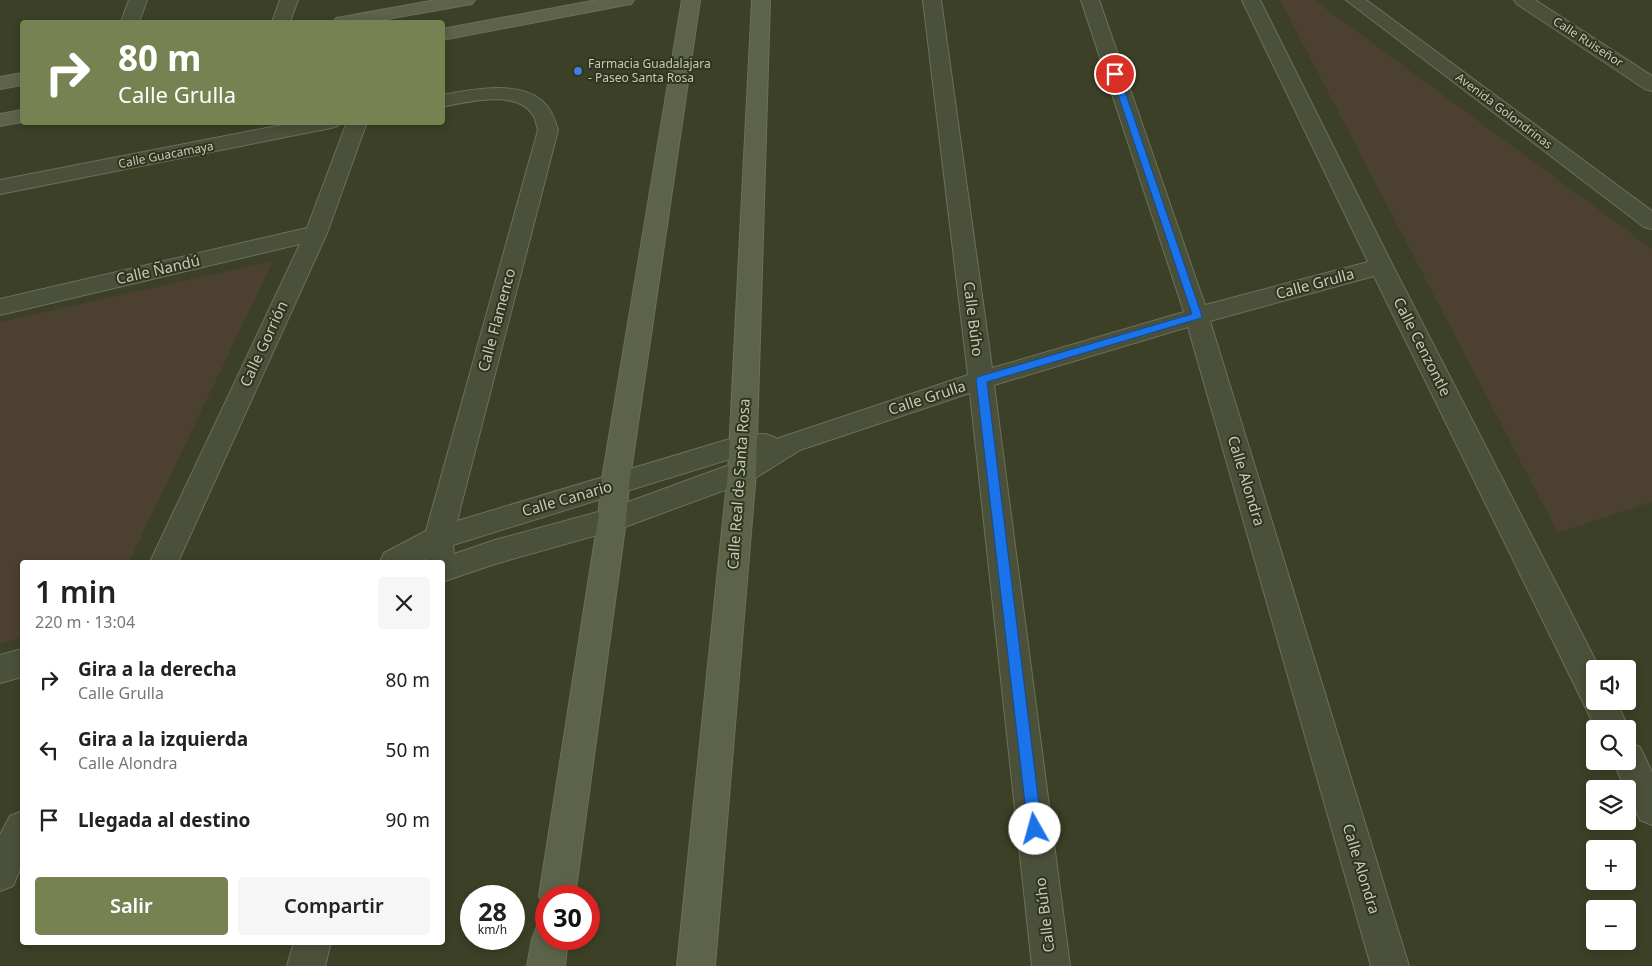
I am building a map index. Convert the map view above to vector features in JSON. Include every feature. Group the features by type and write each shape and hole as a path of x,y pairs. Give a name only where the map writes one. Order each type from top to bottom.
{"street":[{"path":"131,20 138,0"},
{"path":"282,20 289,0"},
{"path":"352,20 437,3 466,0"},
{"path":"445,34 625,0"},
{"path":"559,885 612,520 615,485 691,0"},
{"name":"Calle Real de Santa Rosa","path":"696,966 742,472 761,0"},
{"name":"Calle Búho","path":"932,0 981,380 1051,966"},
{"name":"Calle Alondra","path":"1090,0 1197,316 1390,966"},
{"name":"Calle Cenzontle","path":"1251,0 1381,266 1586,674"},
{"name":"Avenida Golondrinas","path":"1356,0 1652,222"},
{"name":"Calle Ruiseñor","path":"1523,0 1652,85"},
{"path":"0,83 20,79"},
{"name":"Calle Flamenco","path":"440,550 548,130 547,118 538,106 515,95 487,94 445,101"},
{"path":"0,120 20,116"},
{"name":"Calle Guacamaya","path":"0,187 316,125"},
{"name":"Calle Gorrión","path":"165,560 316,233 357,125"},
{"path":"1627,203 1652,196"},
{"name":"Calle Ñandú","path":"0,307 316,233"},
{"name":"Calle Grulla","path":"742,472 791,443 981,380 1197,316 1381,266"},
{"name":"Calle Grulla","path":"743,445 791,443"},
{"name":"Calle Canario","path":"402,560 440,550 615,485 743,445"},
{"path":"445,569 495,552 612,520 742,472"},
{"path":"0,669 20,664"},
{"path":"1634,770 1652,808"},
{"path":"0,873 20,832"},
{"path":"306,966 312,945"},
{"path":"546,966 548,950"}],"shaded area":[{"path":"1280,0 1314,0 1652,249 1652,502 1558,533"},
{"path":"273,261 130,560 20,560 20,638 0,644 0,322"}],"place":[{"name":"Farmacia Guadalajara - Paseo Santa Rosa","path":"578,71"}],"route":[{"path":"1035,829 981,380 1197,316 1115,74"}]}
